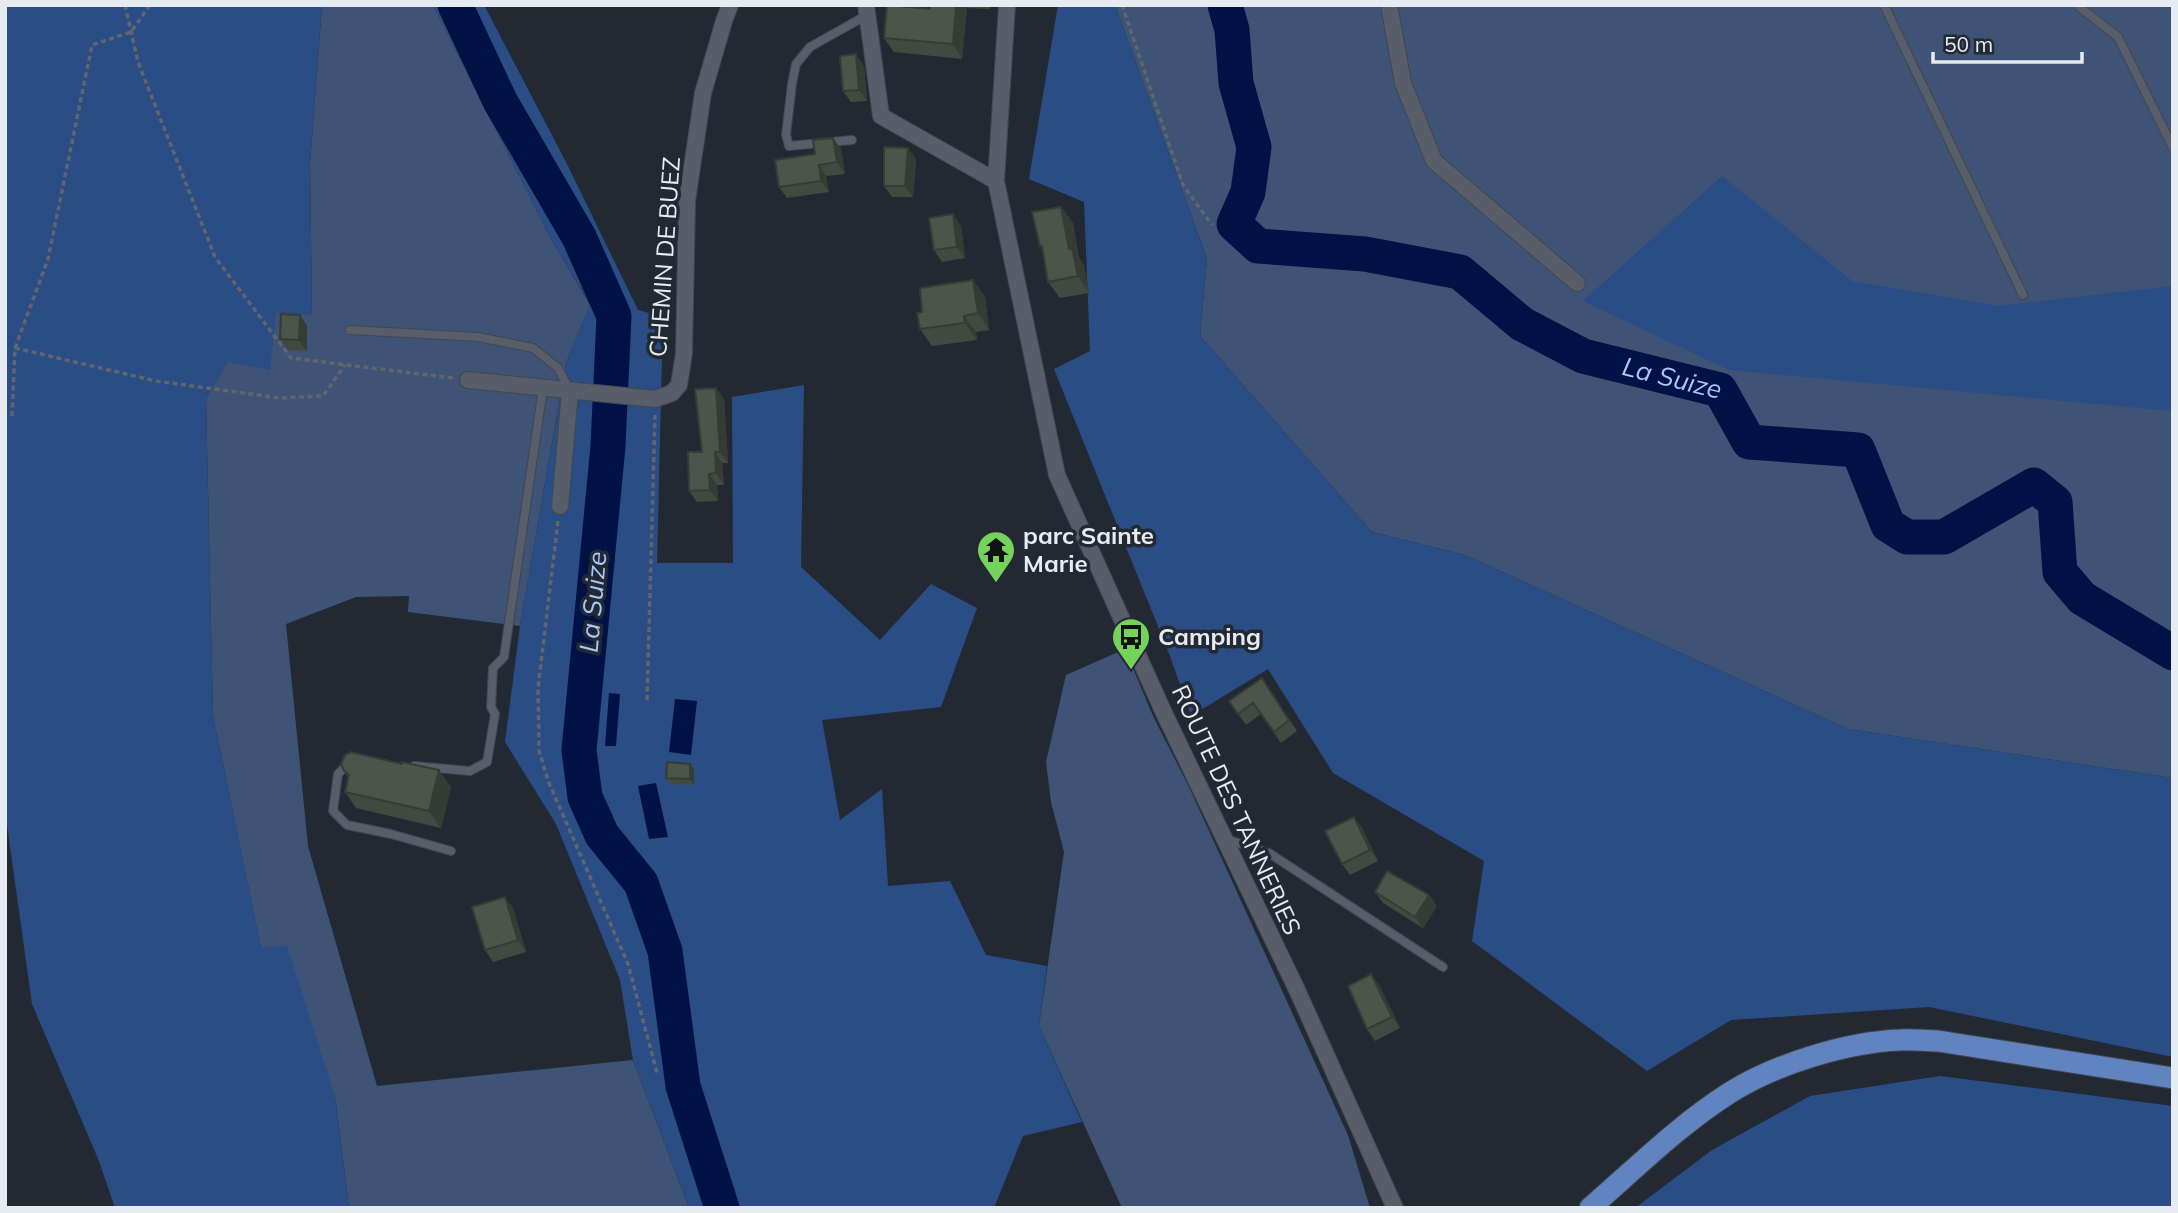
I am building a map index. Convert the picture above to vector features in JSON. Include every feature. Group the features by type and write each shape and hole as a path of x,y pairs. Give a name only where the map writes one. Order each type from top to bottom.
{"main road":[{"path":"1590,1208 1681,1128 1731,1092 1763,1075 1861,1044 1900,1040 1938,1041 2173,1078"}],"street":[{"name":"CHEMIN DE BUEZ","path":"655,399 665,397 678,385 684,353 687,201 704,93 730,5"},
{"name":"ROUTE DES TANNERIES","path":"1006,5 996,181 1057,475 1164,713 1297,990 1395,1208"},
{"path":"1389,5 1403,83 1434,162 1577,283"},
{"path":"867,10 881,116 996,181"},
{"path":"468,380 655,399"},
{"path":"560,506 570,391"}],"lane":[{"path":"1884,5 2023,295"},
{"path":"2077,5 2118,37 2173,148"},
{"path":"852,140 789,146 786,135 796,64 810,47 867,10"},
{"path":"350,330 478,337 533,348 558,368 570,391"},
{"path":"404,765 470,771 487,762 495,714 491,707 493,668 504,657 508,635 543,388"},
{"path":"356,762 348,764 338,775 333,811 347,825 451,851"},
{"path":"1224,838 1269,853 1443,967"}],"path":[{"path":"125,5 138,62 215,257 291,358 468,380"},
{"path":"12,416 15,348 48,258 92,45 131,32 150,5"},
{"path":"1122,5 1183,185 1212,225"},
{"path":"15,348 156,381 280,398 323,396 345,365"},
{"path":"647,700 655,399"},
{"path":"560,506 538,688 539,751 549,783 628,964 657,1073"}],"shaded area":[{"path":"5,5 322,5 310,163 312,315 276,312 270,370 228,362 206,398 213,716 261,947 287,946 335,1097 349,1208 115,1208 99,1161 32,1004 5,811"},
{"path":"322,5 433,5 549,235 590,305 566,363 520,626 408,612 409,596 356,597 286,624 308,846 377,1086 633,1060 689,1208 349,1208 335,1097 261,948 213,716 206,398 228,361 275,312 312,314 310,163"},
{"path":"433,5 484,5 567,164 638,310 663,317 657,563 733,563 732,397 804,385 801,567 880,640 931,584 977,608 941,707 822,720 840,820 882,789 888,886 950,881 986,955 1047,966 1039,1026 1082,1122 1023,1136 994,1208 689,1208 633,1060 620,980 556,824 505,742 520,626 566,363 590,304 549,235"},
{"path":"1058,5 1115,5 1207,259 1200,336 1372,532 1465,555 1848,729 2173,778 2173,1057 1929,1007 1731,1020 1647,1071 1472,941 1484,861 1333,773 1268,669 1191,716 1170,656 1054,369 1090,351 1084,202 1029,179"},
{"path":"1115,5 2173,5 2173,778 1848,729 1465,555 1372,532 1200,336 1207,259"},
{"path":"1722,176 1852,281 1998,306 2173,286 2173,411 1729,370 1583,301"},
{"path":"1125,649 1153,716 1189,787 1348,1135 1370,1208 1122,1208 1039,1026 1064,852 1051,802 1046,762 1066,675"},
{"path":"609,693 620,694 616,746 605,746"},
{"path":"675,699 697,701 691,755 669,752"},
{"path":"656,783 668,837 649,839 638,786"},
{"path":"1940,1076 2173,1106 2173,1208 1635,1208 1712,1150 1810,1096"}],"building":[{"path":"887,5 930,9 930,5 956,5 953,44 884,38"},
{"path":"856,54 859,90 843,91 840,56"},
{"path":"833,138 837,162 819,165 821,181 779,187 775,160 815,154 813,140"},
{"path":"884,147 908,148 905,186 884,186"},
{"path":"1061,207 1069,249 1072,248 1078,276 1048,282 1042,246 1032,212"},
{"path":"953,214 957,247 934,250 929,218"},
{"path":"973,280 978,313 964,316 965,323 920,329 917,313 922,312 920,288"},
{"path":"281,314 300,315 299,340 280,339"},
{"path":"716,388 720,452 715,452 716,473 709,474 710,490 689,491 688,452 702,452 695,389"},
{"path":"1262,678 1289,720 1274,732 1253,703 1238,714 1229,701"},
{"path":"351,752 439,770 429,811 345,792 349,775 341,764 345,755"},
{"path":"667,762 690,764 690,779 666,778"},
{"path":"1354,817 1370,850 1342,864 1325,831"},
{"path":"1387,871 1429,895 1415,917 1375,892"},
{"path":"505,897 518,940 485,950 472,907"},
{"path":"1371,974 1392,1017 1367,1029 1348,986"}],"waterway":[{"name":"La Suize","path":"455,5 500,101 579,237 614,316 608,446 579,750 585,797 602,835 641,883 665,951 683,1086 722,1208"},
{"name":"La Suize","path":"1225,5 1232,30 1236,83 1254,147 1248,192 1234,224 1258,246 1365,254 1460,272 1522,324 1583,356 1720,390 1749,442 1858,450 1888,525 1907,537 1944,537 2034,485 2055,502 2060,572 2082,598 2173,653"}],"place":[{"name":"parc Sainte Marie","path":"996,584"},
{"name":"Camping","path":"1131,671"}]}
